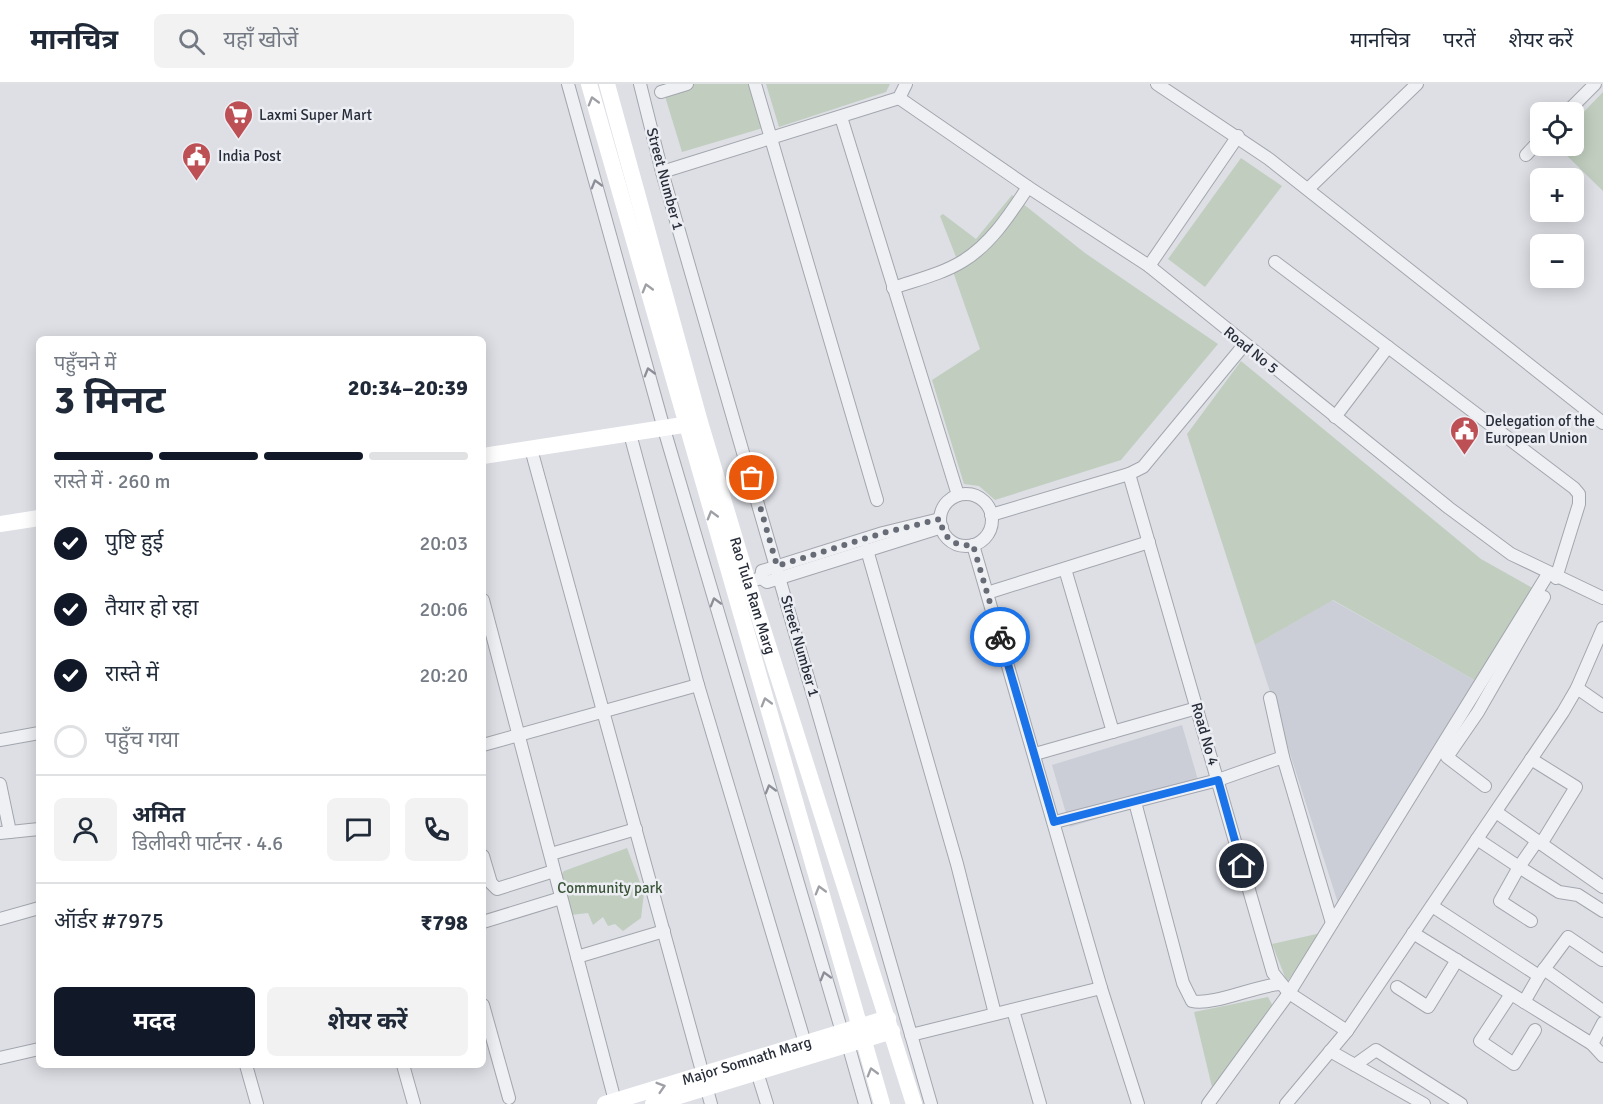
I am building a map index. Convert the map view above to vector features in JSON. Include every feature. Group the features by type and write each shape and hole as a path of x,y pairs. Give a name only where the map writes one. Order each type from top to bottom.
{"main road":[{"name":"Rao Tula Ram Marg","path":"589,84 693,424 754,580 914,1104"},
{"name":"Rao Tula Ram Marg","path":"607,84 693,424 853,1035 882,1104"},
{"path":"486,456 693,424"},
{"path":"0,524 36,518"},
{"name":"Major Somnath Marg","path":"653,1104 705,1081 805,1043 853,1035 890,1025"},
{"name":"Major Somnath Marg","path":"610,1103 705,1081 757,1072 853,1035"}],"street":[{"path":"568,84 664,429 853,1035 865,1104"},
{"name":"Street Number 1","path":"640,84 662,172 931,1104"},
{"path":"661,92 687,84"},
{"path":"755,84 877,500"},
{"path":"662,172 899,98 906,84"},
{"path":"1157,84 1238,136 1308,189 1603,423"},
{"path":"1308,189 1417,84"},
{"path":"1577,102 1595,84"},
{"name":"Road No 5","path":"899,98 1028,187 1149,266 1244,345 1502,548 1552,576 1603,598"},
{"path":"841,117 958,495"},
{"path":"1149,266 1238,136"},
{"path":"1526,154 1530,150"},
{"path":"893,288 947,269 973,254 1006,220 1028,187"},
{"path":"1208,1104 1289,993 1536,594 1552,576 1579,504 1579,494 1574,488 1275,262"},
{"path":"991,515 1129,474 1143,467 1155,456 1244,345"},
{"path":"1335,417 1388,347"},
{"path":"630,434 698,685 805,1043"},
{"path":"531,448 711,1104"},
{"name":"Road No 4","path":"1129,474 1273,973 1279,984 1289,993 1347,1031"},
{"path":"958,495 975,496 983,500 991,515 990,530 980,542 973,545 957,544 945,534 941,523 946,504 958,495"},
{"path":"828,556 867,550 941,523"},
{"path":"754,580 766,582 779,572 828,556 883,533 941,523"},
{"path":"987,593 1149,542"},
{"path":"973,545 1101,988 1138,1104"},
{"path":"867,550 927,754 995,1014"},
{"path":"1065,569 1113,732"},
{"path":"1485,786 1447,757 1478,712 1544,597 1536,594"},
{"path":"486,623 488,639 519,736 551,854 610,1103"},
{"path":"1292,1102 1347,1031 1531,759 1577,688 1603,627"},
{"path":"486,744 698,685"},
{"path":"1577,688 1603,706"},
{"path":"1270,698 1283,757 1332,923"},
{"path":"1035,754 1197,708"},
{"path":"0,740 36,734"},
{"path":"1054,822 1218,780 1283,757"},
{"path":"1531,759 1576,787 1539,843 1519,867 1500,901 1531,921"},
{"path":"0,784 5,833 36,829"},
{"path":"1135,801 1183,982 1192,1001 1206,1001 1242,990 1279,984"},
{"path":"1496,812 1603,887"},
{"path":"551,854 636,829"},
{"path":"1477,839 1559,892 1573,893 1603,911"},
{"path":"486,868 490,883 497,889 554,871"},
{"path":"1581,897 1592,879"},
{"path":"486,921 561,898"},
{"path":"1432,906 1603,1011"},
{"path":"0,919 36,909"},
{"path":"577,957 664,931"},
{"path":"1413,933 1592,1044 1603,1056"},
{"path":"1524,1002 1541,973 1568,937 1602,960"},
{"path":"1397,987 1428,1007 1457,960"},
{"path":"911,1035 1101,988"},
{"path":"1511,994 1480,1041 1514,1064 1535,1030"},
{"path":"1013,1010 1040,1104"},
{"path":"486,1016 509,1098"},
{"path":"1592,1044 1603,1023"},
{"path":"0,1058 36,1050"},
{"path":"1355,1065 1376,1050 1461,1104"},
{"path":"1330,1051 1424,1104"},
{"path":"247,1068 257,1104"},
{"path":"404,1068 414,1104"},
{"path":"757,1072 767,1104"}],"shaded area":[{"path":"1332,600 1485,686 1339,906 1255,645"},
{"path":"1182,725 1200,787 1070,827 1052,765"}],"green space":[{"path":"692,84 750,84 763,128 682,152 664,93"},
{"path":"766,84 890,84 886,92 779,127"},
{"path":"1603,92 1603,191 1584,172 1584,168 1579,168 1567,156 1584,156 1584,112"},
{"path":"1241,158 1282,186 1205,287 1168,259"},
{"path":"1012,195 1085,253 1218,344 1121,460 995,500 979,486 964,484 932,380 980,349 950,263 956,257 940,216 943,214 976,239"},
{"path":"1241,361 1481,559 1538,591 1485,686 1333,600 1255,645 1187,434"},
{"name":"Community park","path":"627,848 644,893 641,918 623,931 615,924 608,926 603,917 593,925 588,913 571,915 561,875 564,871"},
{"path":"1321,933 1287,982 1272,944"},
{"path":"1268,997 1274,1008 1212,1087 1194,1012"}],"way so far":[{"path":"752,478 777,566 883,533 940,519 945,534 950,540 965,546 973,545 1000,637"}],"place":[{"name":"Laxmi Super Mart","path":"238,140"},
{"name":"India Post","path":"197,182"},
{"name":"Delegation of the European Union","path":"1464,456"}],"route":[{"path":"1000,637 1054,822 1218,780 1242,866"}]}
